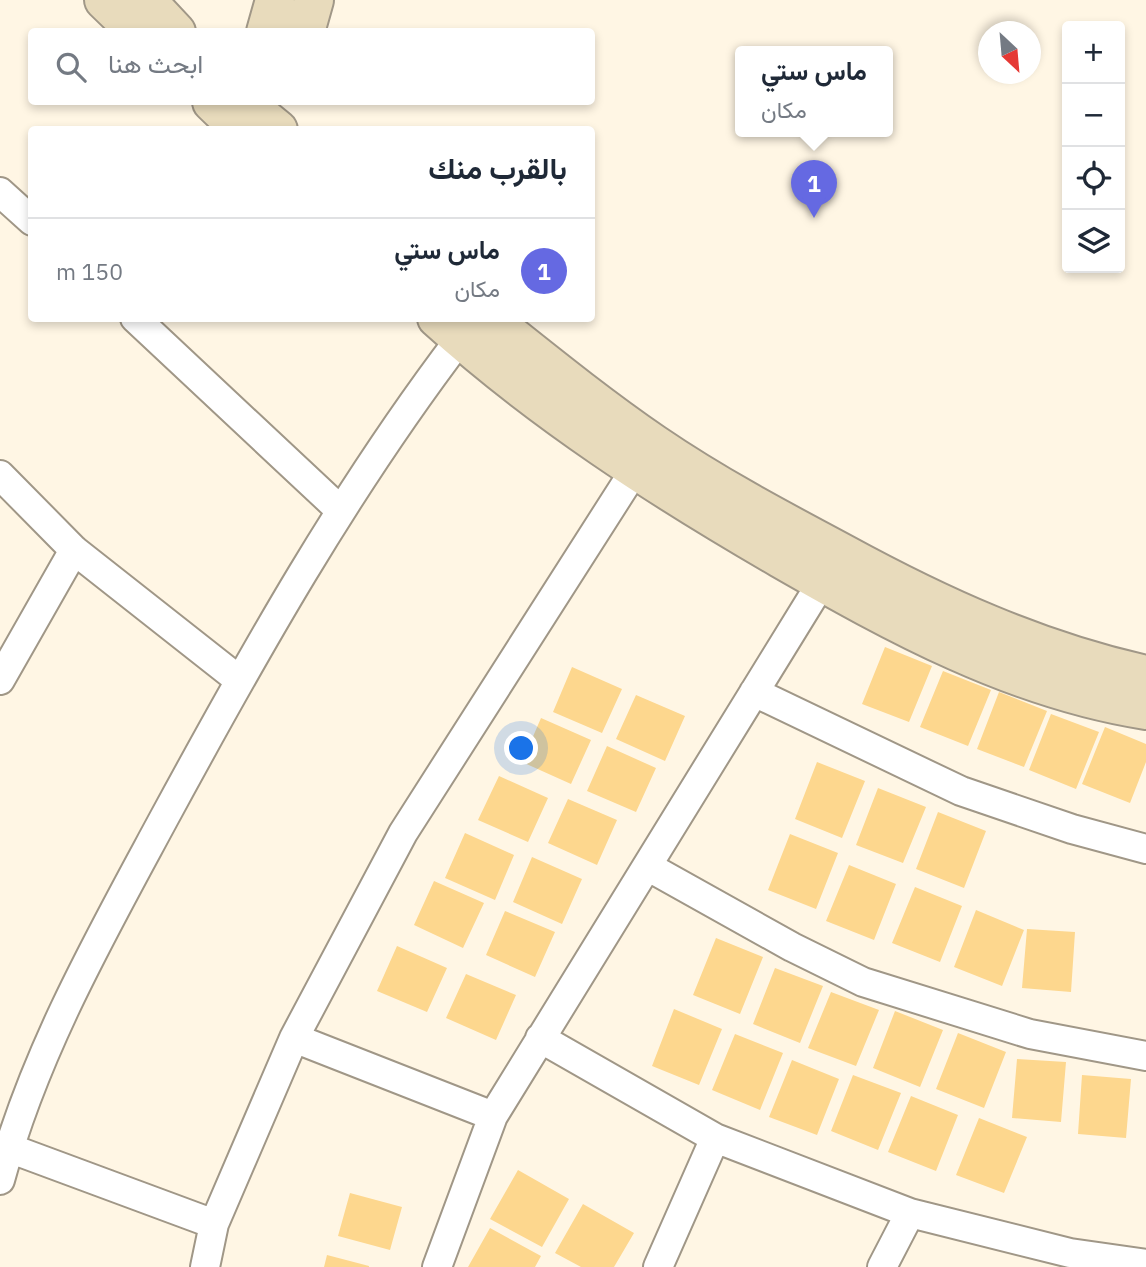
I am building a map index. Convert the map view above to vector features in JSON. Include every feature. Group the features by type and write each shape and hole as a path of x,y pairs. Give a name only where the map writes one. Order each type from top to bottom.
{"street":[{"path":"103,0 133,28"},
{"path":"146,0 172,28"},
{"path":"267,28 275,0"},
{"path":"306,28 314,0"},
{"path":"0,192 28,217"},
{"path":"139,322 340,510"},
{"path":"0,1180 9,1147 50,1041 100,937 239,680 340,510 462,325 822,582 914,632 982,663 1061,690 1146,710"},
{"path":"643,456 744,501 907,589 1054,651 1146,675"},
{"path":"205,1267 214,1224 294,1038 403,833 643,456"},
{"path":"0,475 74,550 239,680"},
{"path":"0,680 74,550"},
{"path":"436,1267 493,1116 822,582"},
{"path":"754,692 961,791 1072,829 1146,849"},
{"path":"647,866 792,947 863,982 1030,1034 1146,1056"},
{"path":"294,1038 493,1116"},
{"path":"540,1038 715,1138 910,1213 1069,1253 1146,1264"},
{"path":"658,1267 715,1138"},
{"path":"9,1147 214,1224"},
{"path":"882,1267 910,1213"}],"building":[{"path":"885,647 932,666 909,722 862,704"},
{"path":"572,667 622,689 602,733 553,712"},
{"path":"943,671 991,690 968,746 920,727"},
{"path":"999,692 1047,711 1024,767 977,749"},
{"path":"636,695 685,716 665,761 616,739"},
{"path":"1051,714 1099,732 1076,789 1029,770"},
{"path":"541,718 591,740 571,784 522,762"},
{"path":"1105,727 1146,744 1146,762 1130,803 1082,784"},
{"path":"607,746 656,768 636,812 587,791"},
{"path":"817,762 865,781 842,838 795,819"},
{"path":"499,776 548,798 528,842 478,820"},
{"path":"878,788 926,807 903,863 856,845"},
{"path":"568,799 617,820 597,865 548,843"},
{"path":"938,812 986,831 964,888 916,869"},
{"path":"465,833 514,855 495,900 445,878"},
{"path":"790,834 838,853 816,909 768,890"},
{"path":"532,857 582,879 562,924 513,902"},
{"path":"849,865 896,884 874,940 826,921"},
{"path":"434,881 484,903 463,948 414,925"},
{"path":"915,887 962,906 940,962 892,943"},
{"path":"976,910 1024,930 1002,986 954,967"},
{"path":"505,911 555,932 535,977 486,955"},
{"path":"1027,929 1075,932 1071,992 1022,988"},
{"path":"716,938 763,957 740,1014 693,995"},
{"path":"397,946 447,968 427,1012 377,991"},
{"path":"775,968 823,986 800,1043 753,1024"},
{"path":"466,974 516,995 496,1040 446,1018"},
{"path":"831,992 879,1010 856,1066 808,1048"},
{"path":"674,1009 722,1029 699,1085 652,1066"},
{"path":"895,1011 943,1030 920,1087 873,1068"},
{"path":"958,1033 1006,1052 984,1108 936,1089"},
{"path":"735,1034 783,1053 760,1110 712,1090"},
{"path":"1017,1059 1066,1062 1061,1122 1012,1118"},
{"path":"792,1060 839,1079 817,1135 769,1117"},
{"path":"853,1075 901,1093 878,1150 831,1131"},
{"path":"1082,1075 1131,1079 1126,1138 1078,1134"},
{"path":"911,1096 958,1115 936,1171 888,1152"},
{"path":"979,1118 1027,1137 1004,1193 956,1175"},
{"path":"518,1170 569,1199 542,1247 490,1219"},
{"path":"350,1193 402,1207 390,1250 338,1236"},
{"path":"583,1204 634,1233 614,1267 581,1267 555,1253"},
{"path":"490,1228 541,1256 535,1267 468,1267"},
{"path":"327,1255 369,1266 369,1267 324,1267"}],"place":[{"name":"ماس ستي","path":"814,218"}]}
